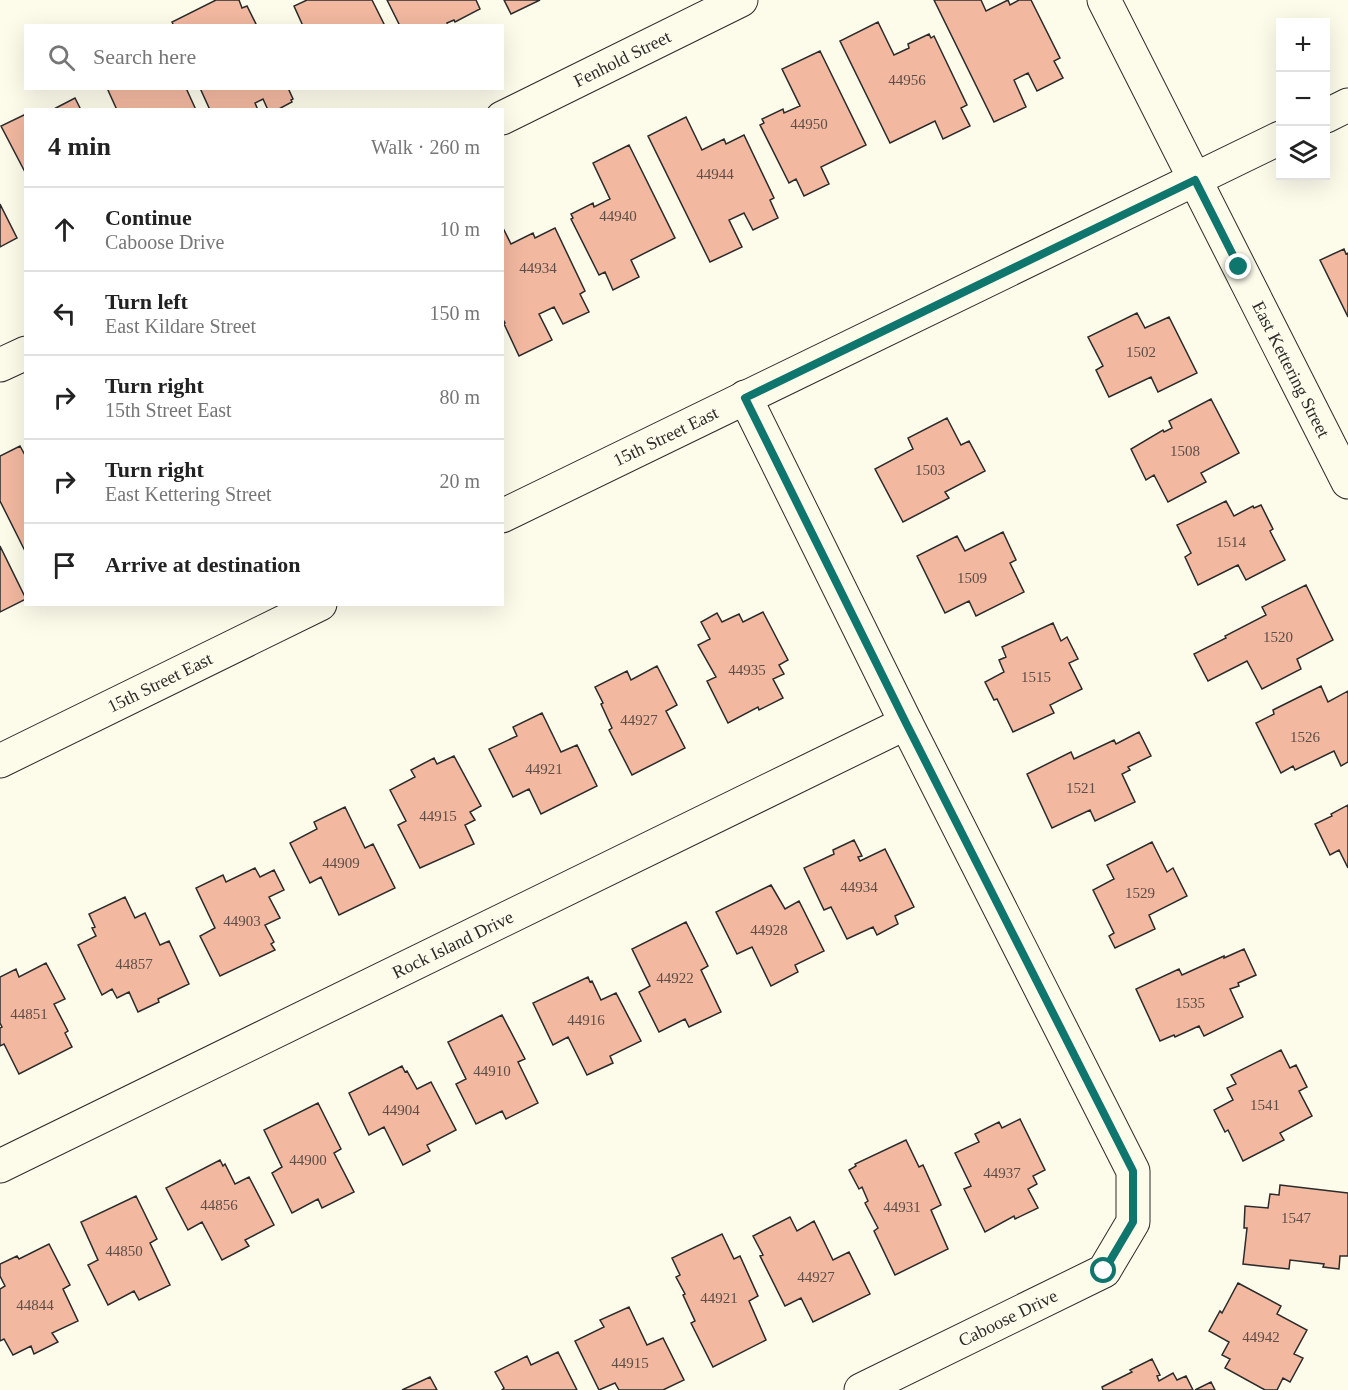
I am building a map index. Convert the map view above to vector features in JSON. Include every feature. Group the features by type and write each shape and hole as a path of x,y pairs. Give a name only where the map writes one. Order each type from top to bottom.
{"street":[{"name":"Fenhold Street","path":"504,117 741,0"},
{"name":"East Kettering Street","path":"1104,0 1345,470"},
{"path":"1330,114 1348,105"},
{"name":"15th Street East","path":"504,515 1276,140"},
{"path":"0,365 24,354"},
{"path":"745,398 906,723"},
{"name":"15th Street East","path":"0,760 316,606"},
{"name":"Rock Island Drive","path":"0,1166 906,723"},
{"name":"Caboose Drive","path":"861,1390 1104,1271 1133,1222 1133,1171 906,723"}],"building":[{"path":"216,0 239,0 242,8 247,6 256,24 173,24 172,22"},
{"path":"307,0 372,0 384,24 302,24 294,6"},
{"path":"387,0 476,0 480,9 447,24 399,24"},
{"path":"504,0 540,0 511,14"},
{"path":"934,0 981,0 986,11 1008,0 1010,5 1019,0 1031,0 1060,58 1054,61 1063,78 1037,91 1028,73 1014,80 1026,107 994,122"},
{"path":"878,22 894,55 909,48 908,44 929,34 931,38 934,36 967,105 961,108 970,126 943,139 935,121 890,143 840,41"},
{"path":"820,51 866,145 821,167 829,184 804,196 796,179 789,183 760,125 764,123 762,119 783,109 784,113 800,106 782,69"},
{"path":"108,90 187,90 195,108 116,108"},
{"path":"201,90 289,90 293,99 292,102 281,108 267,108 263,99 255,103 257,108 209,108"},
{"path":"75,98 80,108 56,108"},
{"path":"24,115 24,170 1,126"},
{"path":"686,117 702,150 724,139 726,144 744,135 774,198 770,200 778,218 753,230 744,213 729,220 742,247 710,262 648,136"},
{"path":"629,145 675,238 631,260 639,277 613,290 605,272 599,275 571,219 573,218 571,214 593,203 594,207 610,199 593,163"},
{"path":"0,204 17,238 0,247"},
{"path":"555,228 585,291 580,294 589,312 563,324 554,307 539,314 552,340 519,356 505,323 504,230 511,244 533,233 535,238"},
{"path":"1344,249 1346,254 1348,253 1348,317 1320,260"},
{"path":"1137,313 1145,328 1169,317 1197,373 1158,392 1151,377 1109,397 1096,370 1103,366 1088,337"},
{"path":"1211,399 1239,453 1201,473 1206,482 1168,502 1154,475 1146,480 1131,449 1163,430 1164,432 1172,428 1169,421"},
{"path":"947,418 961,445 969,441 985,471 945,492 949,498 903,522 875,469 913,449 908,438"},
{"path":"20,446 24,453 24,549 0,501 0,456"},
{"path":"1226,501 1234,516 1253,506 1254,508 1261,505 1273,529 1270,531 1285,560 1246,580 1238,565 1198,585 1185,557 1191,553 1177,525"},
{"path":"1003,532 1016,560 1010,563 1024,592 976,616 969,601 945,613 917,556 957,536 965,551"},
{"path":"0,546 24,595 24,600 0,612"},
{"path":"1306,585 1333,640 1297,659 1301,669 1262,689 1247,661 1208,681 1194,654 1266,615 1262,607"},
{"path":"763,612 788,660 779,665 784,674 773,679 783,698 759,710 758,707 728,723 707,681 716,677 698,645 710,639 701,622 717,613 722,622 739,614 743,622"},
{"path":"1053,623 1061,641 1067,637 1078,659 1069,663 1082,689 1050,705 1054,713 1013,732 997,699 994,700 985,682 1004,672 999,660 1006,657 1002,647"},
{"path":"657,666 677,705 666,711 685,748 632,775 609,730 612,728 595,687 627,671 631,680"},
{"path":"1321,686 1328,702 1348,691 1348,762 1341,766 1334,751 1295,770 1293,766 1281,773 1256,723 1274,714 1273,710"},
{"path":"542,713 561,752 577,745 597,786 541,814 529,789 513,797 489,749 517,736 513,727"},
{"path":"1139,732 1151,756 1128,767 1130,770 1122,774 1135,802 1095,821 1090,810 1052,828 1027,774 1071,752 1074,759 1114,740 1116,744"},
{"path":"454,756 481,806 470,812 475,820 465,825 474,844 420,868 398,825 406,821 390,790 415,777 411,770 434,758 437,764"},
{"path":"1348,805 1348,868 1339,850 1330,855 1315,824"},
{"path":"345,807 365,848 373,844 395,888 339,915 321,877 310,883 290,843 317,829 314,822"},
{"path":"854,840 862,856 858,857 860,861 885,849 914,907 895,916 898,924 877,935 873,927 847,939 831,907 824,910 804,868 834,854 833,850"},
{"path":"1152,842 1167,872 1173,868 1187,896 1149,915 1155,929 1115,948 1109,936 1114,933 1093,890 1114,879 1107,865"},
{"path":"255,868 260,877 274,870 284,890 269,897 280,918 265,925 274,942 271,944 275,950 220,976 200,936 215,928 196,888 223,875 226,882"},
{"path":"771,885 785,909 799,901 824,951 795,965 798,972 771,986 752,947 737,954 716,912"},
{"path":"125,897 135,918 145,913 160,945 169,941 189,984 138,1012 129,992 117,998 112,989 102,995 78,945 96,936 89,914"},
{"path":"686,922 708,966 701,970 721,1012 689,1027 685,1019 659,1032 639,992 650,986 632,949"},
{"path":"1244,949 1256,975 1230,989 1243,1017 1204,1036 1199,1026 1160,1041 1136,989 1179,969 1182,975"},
{"path":"46,963 65,999 54,1004 68,1031 65,1033 72,1047 19,1074 4,1044 0,1046 0,1028 2,1027 0,1023 0,977 16,969 19,977"},
{"path":"588,977 601,1000 616,993 641,1041 610,1056 613,1063 587,1075 568,1037 553,1045 533,1003"},
{"path":"502,1015 525,1059 518,1062 538,1103 506,1119 502,1111 476,1124 456,1084 466,1079 448,1042"},
{"path":"1281,1050 1290,1068 1296,1065 1307,1087 1299,1091 1312,1116 1280,1133 1284,1140 1243,1161 1228,1130 1225,1132 1214,1110 1233,1100 1227,1088 1236,1084 1231,1075"},
{"path":"402,1066 417,1089 431,1082 456,1130 427,1145 430,1151 403,1165 384,1127 369,1135 349,1093"},
{"path":"318,1103 341,1149 334,1153 354,1192 322,1208 318,1199 292,1213 272,1173 282,1167 264,1130"},
{"path":"1020,1119 1045,1170 1033,1176 1037,1184 1028,1189 1038,1208 1015,1219 1014,1216 985,1232 964,1189 971,1186 955,1153 979,1142 975,1134 999,1122 1002,1128"},
{"path":"906,1140 919,1167 923,1165 941,1205 931,1210 948,1249 895,1275 874,1231 878,1228 865,1203 868,1201 862,1187 859,1189 849,1170 856,1166 855,1164"},
{"path":"220,1160 223,1166 225,1164 235,1184 249,1177 274,1225 245,1240 249,1246 222,1260 202,1222 188,1230 166,1188"},
{"path":"1280,1185 1348,1193 1348,1256 1340,1256 1339,1269 1323,1267 1324,1264 1290,1260 1289,1269 1243,1264 1247,1228 1244,1228 1245,1206 1268,1208 1270,1194 1279,1195"},
{"path":"136,1196 157,1239 150,1243 170,1285 139,1300 134,1291 108,1305 88,1265 98,1260 81,1222"},
{"path":"790,1217 797,1231 814,1221 833,1260 849,1252 870,1294 813,1322 801,1298 785,1306 760,1256 763,1255 753,1236"},
{"path":"722,1234 734,1259 740,1256 758,1296 749,1301 766,1340 713,1367 691,1323 695,1321 676,1277 680,1275 672,1258"},
{"path":"49,1244 70,1285 63,1289 78,1321 52,1333 58,1342 34,1354 31,1346 13,1355 4,1339 0,1341 0,1289 5,1286 0,1276 0,1264 17,1256 19,1259"},
{"path":"1238,1283 1281,1306 1277,1314 1307,1330 1294,1354 1303,1358 1290,1382 1283,1378 1277,1390 1265,1390 1225,1368 1230,1359 1222,1355 1229,1342 1209,1331 1220,1311 1222,1313"},
{"path":"629,1307 647,1345 663,1338 684,1380 663,1390 619,1390 615,1383 599,1390 575,1341 604,1327 600,1320"},
{"path":"558,1352 577,1390 502,1390 504,1388 495,1372 527,1356 531,1365"},
{"path":"1152,1359 1160,1375 1157,1376 1159,1381 1173,1373 1177,1380 1186,1376 1193,1390 1103,1390 1102,1387"},
{"path":"430,1377 437,1390 402,1390"},
{"path":"1211,1382 1215,1390 1195,1390"}],"route":[{"path":"1104,1271 1133,1222 1133,1171 906,723 745,398 1195,180 1239,267"}]}
